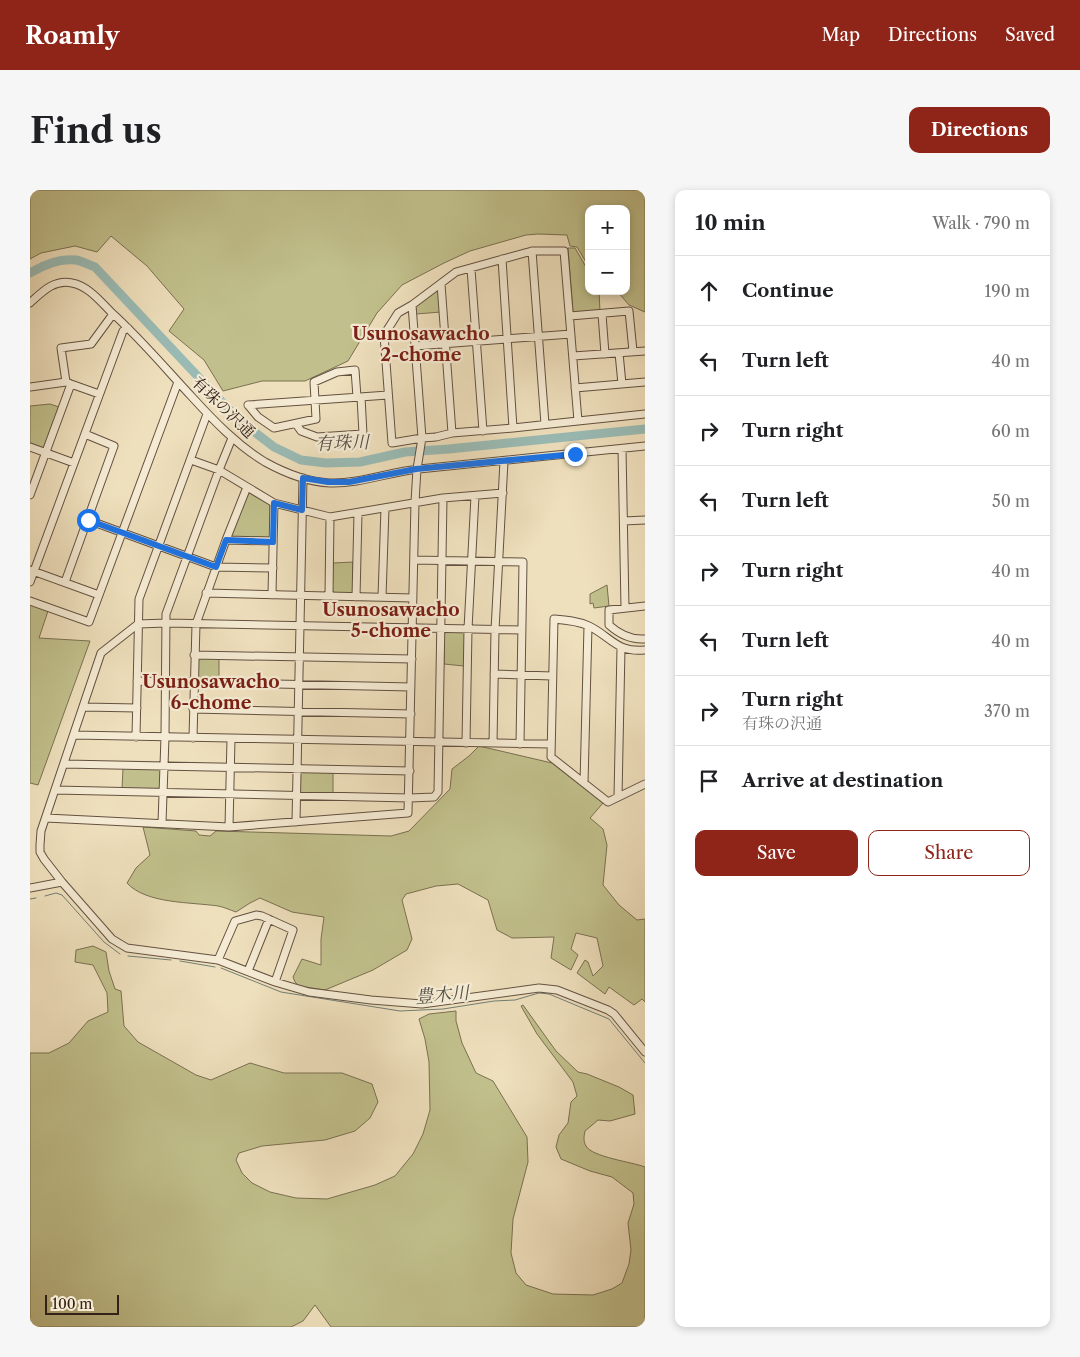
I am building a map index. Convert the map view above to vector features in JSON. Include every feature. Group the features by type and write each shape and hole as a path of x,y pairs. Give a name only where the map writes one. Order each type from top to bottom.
{"street":[{"path":"532,251 545,424"},
{"path":"578,420 564,251 532,251 456,272 412,305 398,313 384,335 392,443 421,440 452,433 645,414"},
{"path":"502,259 513,428"},
{"path":"471,269 483,431"},
{"name":"有珠の沢通","path":"30,303 46,288 59,283 70,282 81,286 128,328 232,438 272,466 303,478 328,482 349,482 416,469 645,446"},
{"path":"441,284 452,433"},
{"path":"46,818 229,827 408,813 410,798 410,714 416,469 421,440 412,305"},
{"path":"570,316 629,311 633,351"},
{"path":"30,495 68,383 61,348 91,344 113,314"},
{"path":"602,314 605,354"},
{"path":"30,582 32,570 74,464 123,331 128,328"},
{"path":"415,346 571,334"},
{"path":"573,356 645,351"},
{"path":"619,353 622,384"},
{"path":"296,424 301,431 317,437 363,434 359,397 355,370 337,372 314,382 315,400 316,419 274,428 258,418 248,405 315,400 359,397 388,395"},
{"path":"30,601 89,622 178,382"},
{"path":"575,388 645,382"},
{"path":"30,387 68,383 99,394"},
{"path":"136,737 139,599 208,414"},
{"path":"65,582 114,446 85,434"},
{"path":"162,823 166,614 232,438"},
{"path":"30,447 74,464"},
{"path":"622,448 625,608"},
{"path":"191,460 219,470 274,503 330,518 415,502 502,493"},
{"path":"493,743 495,630 504,461"},
{"path":"296,822 303,478"},
{"path":"193,738 196,624 247,487"},
{"path":"466,743 468,629 475,496"},
{"path":"56,790 434,797 438,792 443,498"},
{"path":"272,595 274,503"},
{"path":"382,598 385,508"},
{"path":"356,597 358,513"},
{"path":"329,596 330,518"},
{"path":"88,520 216,567 273,568"},
{"path":"624,522 645,520"},
{"path":"226,540 273,542"},
{"path":"414,560 524,562 520,744"},
{"path":"32,570 99,595"},
{"path":"206,594 413,598"},
{"path":"645,606 609,610 609,625 630,638 645,639"},
{"path":"645,650 636,651 621,648 588,626 573,621 554,620 551,757 608,802 645,784"},
{"path":"522,630 138,624 101,653 46,818 40,838 40,852 62,882 112,939 127,948 218,960 275,982 309,992 422,1004 538,988 557,990 614,1014 645,1052"},
{"path":"584,783 588,626"},
{"path":"618,797 621,648"},
{"path":"194,655 412,658"},
{"path":"494,674 552,676"},
{"path":"137,681 411,687"},
{"path":"83,707 137,708"},
{"path":"193,710 410,714"},
{"path":"74,735 551,744"},
{"path":"229,827 231,739"},
{"path":"65,764 410,770"},
{"path":"30,888 62,882"},
{"path":"218,960 235,921 262,916 293,930 275,982"},
{"path":"248,971 269,920"}],"shaded area":[{"path":"30,190 645,190 645,312 629,305 620,295 630,295 630,205 585,205 585,260 577,247 570,246 567,235 526,235 470,251 402,285 377,313 348,361 305,381 262,381 223,391 204,360 169,331 184,309 147,266 111,236 97,252 75,246 41,253 30,259"},
{"path":"568,248 575,248 585,265 585,295 599,295 600,312 573,312"},
{"path":"437,291 439,292 441,312 416,314 416,306"},
{"path":"50,404 59,407 46,446 42,448 30,444 30,406"},
{"path":"250,493 269,504 270,539 232,539 230,536"},
{"path":"353,562 353,592 351,594 333,594 331,592 333,563"},
{"path":"607,585 609,606 594,608 593,603 590,604 590,594"},
{"path":"30,604 48,611 39,638 90,641 38,785 30,783"},
{"path":"446,632 463,632 465,634 464,666 444,664 444,635"},
{"path":"198,658 219,658 219,680 197,680"},
{"path":"479,746 552,763 603,803 590,818 603,829 607,845 603,885 619,905 637,920 645,919 645,1002 642,999 634,1005 609,987 605,994 577,973 585,960 588,962 593,976 603,966 597,938 576,933 571,949 578,955 571,970 551,958 554,937 512,938 497,930 488,900 458,884 436,886 406,894 402,900 412,939 407,950 373,970 325,990 299,986 293,977 302,959 321,965 321,939 324,917 292,912 260,898 236,912 218,906 170,901 145,895 127,883 136,868 150,855 143,827 196,831 199,835 210,836 216,831 391,836 409,831 450,789 452,769"},
{"path":"123,768 161,769 160,790 122,789"},
{"path":"301,771 333,773 333,794 299,792"},
{"path":"93,946 106,952 109,971 115,989 121,991 124,1026 138,1042 196,1075 211,1080 250,1063 284,1073 342,1073 372,1084 378,1102 370,1118 355,1131 325,1140 262,1146 239,1153 236,1160 242,1173 252,1183 270,1192 296,1198 327,1199 375,1185 395,1176 413,1154 423,1134 430,1110 429,1062 419,1019 429,1014 456,1011 456,1021 462,1043 476,1073 493,1081 527,1137 528,1162 513,1219 511,1253 516,1273 526,1285 553,1294 593,1295 612,1289 622,1283 629,1264 631,1250 628,1223 634,1204 633,1193 612,1177 590,1171 561,1159 556,1147 559,1135 568,1123 571,1102 577,1096 573,1082 537,1034 521,1006 523,1005 556,1051 578,1072 619,1087 633,1095 635,1114 610,1121 598,1120 585,1131 584,1142 590,1150 596,1153 645,1167 645,1327 331,1327 315,1305 303,1321 291,1327 30,1327 30,1053 49,1053 69,1043 88,1021 108,1012 107,993 93,965 75,962 76,950"}],"waterway":[{"name":"有珠川","path":"30,273 46,265 64,260 78,261 95,267 236,417 274,447 301,460 326,463 360,462 405,452 645,429"},
{"name":"豊木川","path":"45,896 56,893 62,895 104,942 120,954"},
{"name":"豊木川","path":"30,899 36,898"},
{"name":"豊木川","path":"128,956 171,960"},
{"name":"豊木川","path":"180,961 215,967"},
{"name":"豊木川","path":"221,968 281,992 400,1011 443,1009 494,1001 515,1000 539,993 549,994 609,1019 645,1063"}],"district":[{"name":"Usunosawacho 2-chome","path":"421,344"},
{"name":"Usunosawacho 5-chome","path":"391,620"},
{"name":"Usunosawacho 6-chome","path":"211,692"}],"route":[{"path":"88,520 216,567 226,540 273,542 274,503 302,510 303,478 328,482 349,482 416,469 575,454"}]}
